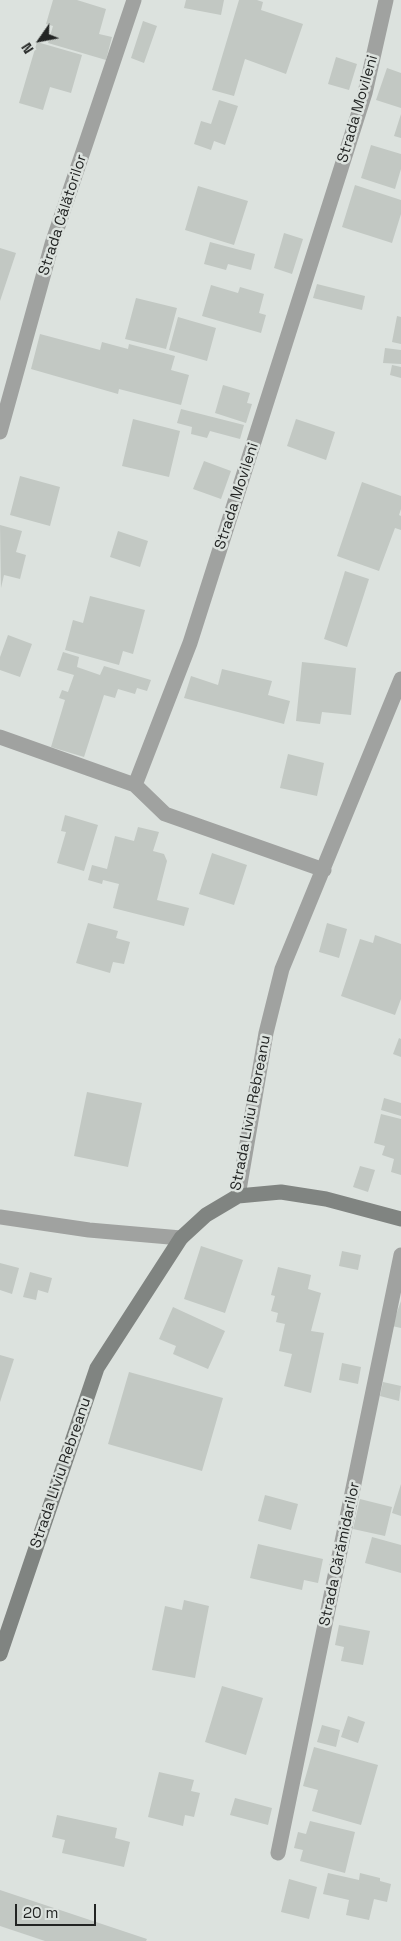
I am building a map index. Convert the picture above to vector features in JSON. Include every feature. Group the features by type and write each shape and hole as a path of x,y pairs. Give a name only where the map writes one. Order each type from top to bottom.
{"street":[{"name":"Strada Călătorilor","path":"0,432 52,244 134,0"},
{"name":"Strada Movileni","path":"135,785 190,643 365,93 386,0"},
{"name":"Strada Liviu Rebreanu","path":"0,1654 98,1368 181,1238 206,1216 238,1196 266,1033 282,969 401,679"},
{"path":"0,737 135,785 165,814 324,870"},
{"path":"238,1196 281,1192 326,1199 401,1219"},
{"path":"0,1217 88,1230 181,1238"},
{"name":"Strada Cărămidarilor","path":"278,1853 401,1255"}],"building":[{"path":"53,0 77,0 106,9 99,34 112,37 106,60 48,43 53,26 46,24"},
{"path":"186,0 224,0 221,15 184,8"},
{"path":"239,0 263,2 261,10 303,24 286,74 245,59 234,96 212,90"},
{"path":"143,21 157,26 144,63 131,58"},
{"path":"37,42 82,55 71,93 50,87 43,110 19,103"},
{"path":"336,57 357,64 349,90 328,84"},
{"path":"387,68 401,73 401,108 376,100"},
{"path":"219,100 238,106 225,145 214,141 211,150 194,144 201,121 211,124"},
{"path":"401,114 401,138 394,136"},
{"path":"371,145 401,154 401,169 395,189 361,178"},
{"path":"355,185 401,200 401,214 392,243 342,227"},
{"path":"198,186 248,201 234,245 185,230"},
{"path":"284,233 303,239 292,274 274,268"},
{"path":"210,242 255,254 251,270 228,264 226,270 204,264"},
{"path":"0,248 16,253 0,301"},
{"path":"317,284 365,296 362,310 313,298"},
{"path":"211,285 238,293 240,287 264,294 259,313 266,315 261,333 202,316"},
{"path":"136,298 177,308 166,349 125,339"},
{"path":"397,316 401,317 401,344 392,342"},
{"path":"178,317 216,328 207,361 169,350"},
{"path":"40,334 100,350 102,342 128,349 129,344 175,356 171,370 189,375 181,405 119,389 118,394 31,369"},
{"path":"385,348 401,350 401,364 383,363"},
{"path":"392,365 401,367 401,378 390,375"},
{"path":"223,385 250,393 247,403 252,404 246,423 215,413"},
{"path":"181,409 244,425 240,439 210,431 207,438 191,434 192,427 177,423"},
{"path":"133,419 180,431 169,477 122,466"},
{"path":"296,419 335,432 326,460 287,446"},
{"path":"204,461 231,471 221,499 193,489"},
{"path":"20,476 60,487 50,526 10,515"},
{"path":"362,482 401,496 399,515 401,516 401,530 395,528 379,571 337,556"},
{"path":"0,525 22,531 16,552 26,555 20,579 4,575 1,588"},
{"path":"118,531 148,541 140,567 110,557"},
{"path":"345,571 369,579 347,647 324,639"},
{"path":"90,596 145,610 133,654 123,651 119,665 65,650 73,620 83,623"},
{"path":"8,635 32,644 20,677 0,670 0,657"},
{"path":"63,652 79,657 77,667 100,675 104,666 151,680 147,691 137,688 135,694 118,689 115,698 104,695 84,757 51,747 65,700 59,698 62,690 68,692 74,675 57,670"},
{"path":"302,662 356,668 351,715 322,712 320,724 296,721"},
{"path":"222,669 272,681 268,695 290,701 284,724 184,698 191,676 218,685"},
{"path":"288,754 324,763 317,796 280,788"},
{"path":"65,815 98,825 84,871 57,863 66,832 61,831"},
{"path":"138,827 159,832 153,851 164,854 167,861 157,900 189,908 184,926 113,908 119,884 103,880 102,884 88,880 92,865 107,869 115,836 134,841"},
{"path":"212,853 247,865 234,905 199,894"},
{"path":"88,923 118,931 116,938 130,942 124,964 113,962 110,973 76,963"},
{"path":"327,923 347,929 339,958 319,952"},
{"path":"375,935 401,944 401,999 395,1015 341,996 360,939 373,943"},
{"path":"399,1038 401,1039 401,1057 393,1054"},
{"path":"87,1092 142,1103 128,1167 74,1156"},
{"path":"384,1098 401,1103 401,1116 381,1110"},
{"path":"381,1114 401,1119 401,1175 391,1172 394,1159 382,1155 385,1146 374,1143"},
{"path":"360,1166 375,1170 368,1192 353,1187"},
{"path":"201,1246 243,1260 225,1313 184,1299"},
{"path":"342,1251 361,1255 358,1270 339,1266"},
{"path":"0,1263 19,1268 12,1294 0,1290"},
{"path":"278,1267 311,1275 308,1289 321,1293 311,1331 324,1333 311,1393 284,1386 292,1354 279,1351 285,1324 276,1322 278,1313 271,1311 275,1296 271,1295"},
{"path":"30,1272 52,1278 48,1293 38,1290 36,1300 23,1297"},
{"path":"401,1301 401,1328 392,1326"},
{"path":"173,1307 225,1331 208,1369 173,1354 176,1346 159,1339"},
{"path":"0,1355 14,1359 0,1402"},
{"path":"342,1363 361,1367 358,1384 339,1380"},
{"path":"129,1372 223,1398 202,1471 108,1444"},
{"path":"383,1382 401,1386 399,1401 380,1396"},
{"path":"401,1484 401,1516 392,1513"},
{"path":"265,1495 298,1504 291,1530 258,1521"},
{"path":"360,1499 392,1507 385,1536 353,1529"},
{"path":"372,1537 401,1545 401,1573 365,1563"},
{"path":"258,1544 323,1559 318,1583 304,1580 302,1590 250,1578"},
{"path":"184,1600 209,1606 195,1678 152,1670 165,1606 182,1610"},
{"path":"339,1625 370,1631 363,1665 341,1661 344,1647 335,1645"},
{"path":"222,1686 263,1698 246,1755 205,1742"},
{"path":"348,1716 365,1722 358,1743 341,1737"},
{"path":"322,1725 340,1730 336,1747 317,1742"},
{"path":"314,1747 378,1765 361,1825 312,1811 318,1790 303,1786"},
{"path":"159,1772 194,1780 191,1791 200,1793 194,1817 185,1815 183,1826 148,1817"},
{"path":"235,1798 272,1808 268,1825 230,1815"},
{"path":"57,1815 117,1828 115,1838 130,1842 124,1867 62,1853 65,1840 52,1837"},
{"path":"310,1821 355,1832 345,1873 300,1861 303,1850 294,1848 298,1832 306,1834"},
{"path":"328,1873 359,1880 360,1873 380,1878 380,1881 391,1884 387,1902 374,1899 369,1920 346,1915 349,1900 323,1894"},
{"path":"289,1879 317,1887 309,1919 281,1912"},
{"path":"0,1890 147,1939 146,1941 45,1941 0,1926"}]}
